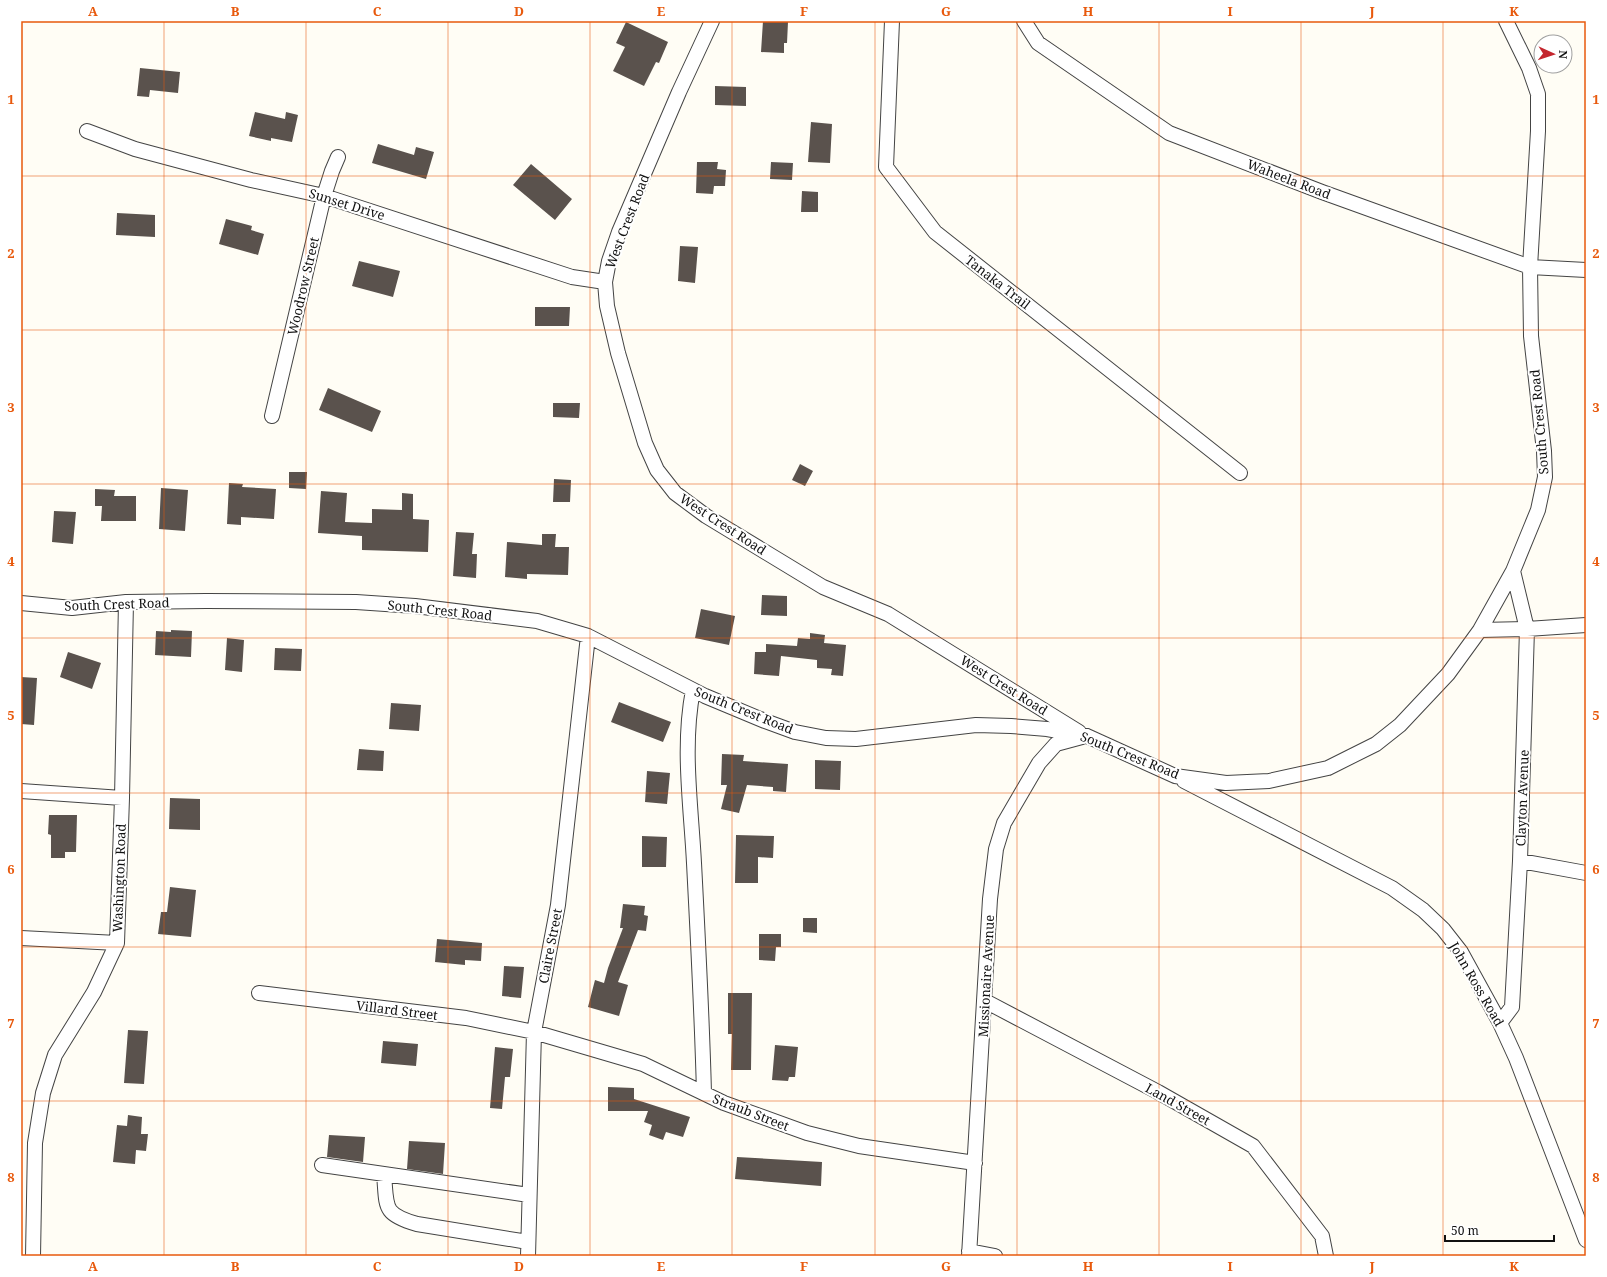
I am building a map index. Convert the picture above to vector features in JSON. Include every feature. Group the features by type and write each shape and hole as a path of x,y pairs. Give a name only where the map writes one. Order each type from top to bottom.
{"street":[{"name":"West Crest Road","path":"712,21 679,92 619,232 609,261 605,282 607,306 618,353 645,443 657,470 676,493 706,516 823,587 888,614 1087,736"},
{"name":"Tanaka Trail","path":"892,21 886,167 935,232 1240,472"},
{"name":"Waheela Road","path":"1024,21 1038,43 1169,133 1322,192 1530,267 1586,270"},
{"name":"South Crest Road","path":"21,603 72,608 126,602 356,602 415,606 537,621 588,636 693,690 765,721 795,732 826,738 856,739 976,725 1048,729 1087,736 1175,776 1226,783 1269,781 1328,768 1376,744 1400,725 1448,674 1480,630 1513,571 1538,510 1545,477 1543,444 1531,336 1530,267 1538,131 1538,94 1528,68 1506,21"},
{"name":"Sunset Drive","path":"87,131 135,149 251,180 324,196 572,277 605,282"},
{"name":"Woodrow Street","path":"272,416 324,196 338,157"},
{"name":"Clayton Avenue","path":"1500,1023 1512,1007 1520,861 1527,629 1513,571"},
{"name":"Washington Road","path":"32,1256 35,1143 43,1092 56,1055 94,992 117,943 126,602"},
{"path":"1480,630 1527,629 1586,625"},
{"name":"Claire Street","path":"528,1256 534,1032 558,905 588,636"},
{"path":"693,690 688,716 689,796 701,976 704,1093"},
{"name":"Missionaire Avenue","path":"969,1253 990,899 996,849 1004,822 1039,763 1056,744 1087,736"},
{"name":"John Ross Road","path":"1175,776 1392,888 1423,910 1443,928 1461,952 1500,1023 1516,1058 1586,1240"},
{"path":"21,791 122,798"},
{"path":"1520,861 1586,874"},
{"path":"21,938 117,943"},
{"name":"Villard Street","path":"259,993 466,1018 534,1032"},
{"name":"Land Street","path":"984,1001 1158,1092 1253,1146 1322,1236 1326,1256"},
{"name":"Straub Street","path":"534,1032 643,1064 724,1103 807,1133 859,1146 975,1163"},
{"path":"322,1165 529,1195"},
{"path":"384,1174 386,1202 391,1212 400,1219 417,1224 528,1242"},
{"path":"969,1253 995,1256"}],"building":[{"path":"763,21 788,22 787,43 784,43 784,53 761,52"},
{"path":"626,22 668,42 659,63 656,62 644,86 613,71 625,47 616,43"},
{"path":"140,68 180,72 178,93 150,90 149,97 137,96"},
{"path":"715,86 746,87 746,106 715,105"},
{"path":"255,112 285,119 286,112 298,115 292,142 271,138 271,141 249,136"},
{"path":"811,122 832,124 830,163 808,162"},
{"path":"378,144 414,155 416,147 434,152 426,179 372,163"},
{"path":"697,162 718,162 717,169 726,170 725,186 714,186 713,194 696,193"},
{"path":"771,162 793,163 792,180 770,179"},
{"path":"531,164 572,199 555,220 513,185"},
{"path":"802,191 818,192 818,212 801,212"},
{"path":"117,213 155,215 155,237 116,235"},
{"path":"226,219 252,226 251,230 264,234 258,255 219,244"},
{"path":"680,246 698,247 695,283 678,281"},
{"path":"359,261 400,271 393,297 352,286"},
{"path":"535,307 570,307 569,326 535,326"},
{"path":"328,388 381,411 372,432 319,410"},
{"path":"553,403 580,403 579,418 553,417"},
{"path":"800,464 813,471 805,486 792,480"},
{"path":"289,472 307,472 306,489 289,488"},
{"path":"554,479 571,480 570,502 553,502"},
{"path":"229,483 243,484 242,487 276,489 274,519 241,517 241,525 227,524"},
{"path":"161,488 188,490 185,531 159,529"},
{"path":"95,489 115,490 114,496 136,496 136,521 101,521 102,506 95,506"},
{"path":"321,491 347,493 345,522 372,523 372,509 402,510 402,493 413,494 413,519 429,520 428,552 362,550 362,536 318,533"},
{"path":"54,511 76,512 73,544 52,542"},
{"path":"456,532 474,533 472,554 477,554 476,578 453,576"},
{"path":"542,534 556,534 555,547 569,547 568,575 527,574 527,579 505,577 507,542 542,545"},
{"path":"762,595 787,596 787,616 761,615"},
{"path":"701,609 735,616 729,645 695,638"},
{"path":"171,630 192,631 191,657 155,655 156,631 171,632"},
{"path":"810,633 825,635 824,643 846,645 843,676 831,675 832,669 817,668 817,660 781,656 779,676 754,674 755,652 766,652 766,644 797,646 798,638 810,639"},
{"path":"227,638 244,640 242,672 225,670"},
{"path":"275,648 302,649 301,671 274,670"},
{"path":"68,652 101,663 92,689 60,677"},
{"path":"21,677 37,678 34,725 21,724"},
{"path":"619,702 671,722 663,742 611,722"},
{"path":"391,703 421,705 419,731 389,729"},
{"path":"359,749 384,751 383,771 357,770"},
{"path":"722,754 744,755 743,761 788,764 786,792 773,791 773,787 747,785 739,813 721,809 727,785 721,785"},
{"path":"815,760 841,761 840,790 815,789"},
{"path":"647,771 670,773 667,804 645,802"},
{"path":"170,798 200,799 200,830 169,829"},
{"path":"49,815 77,815 76,852 65,852 65,858 51,858 51,835 48,834"},
{"path":"736,835 774,836 773,858 758,857 758,883 735,883"},
{"path":"642,836 667,837 666,867 642,867"},
{"path":"170,887 196,890 191,937 158,934 161,912 167,912"},
{"path":"623,904 645,906 644,915 648,916 646,931 638,930 618,982 628,985 619,1016 588,1007 595,980 604,983 623,928 620,928"},
{"path":"803,918 817,918 817,933 803,932"},
{"path":"759,934 781,934 781,947 776,947 775,961 759,960"},
{"path":"437,939 482,943 481,961 465,960 465,965 435,962"},
{"path":"504,966 524,967 521,998 502,996"},
{"path":"728,993 752,993 751,1070 731,1070 732,1034 728,1034"},
{"path":"128,1030 148,1031 144,1084 124,1083"},
{"path":"383,1041 418,1044 416,1066 381,1063"},
{"path":"775,1045 798,1047 795,1077 789,1077 788,1081 772,1080"},
{"path":"495,1047 513,1049 510,1077 505,1077 502,1109 490,1108"},
{"path":"608,1087 634,1088 634,1099 690,1117 683,1137 666,1132 663,1140 649,1135 652,1125 644,1122 648,1111 608,1111"},
{"path":"128,1115 142,1117 141,1134 148,1134 146,1151 136,1150 135,1164 113,1162 117,1125 127,1126"},
{"path":"329,1135 365,1137 363,1162 327,1157"},
{"path":"409,1141 445,1143 443,1174 407,1169"},
{"path":"737,1157 822,1162 821,1186 735,1179"}]}
